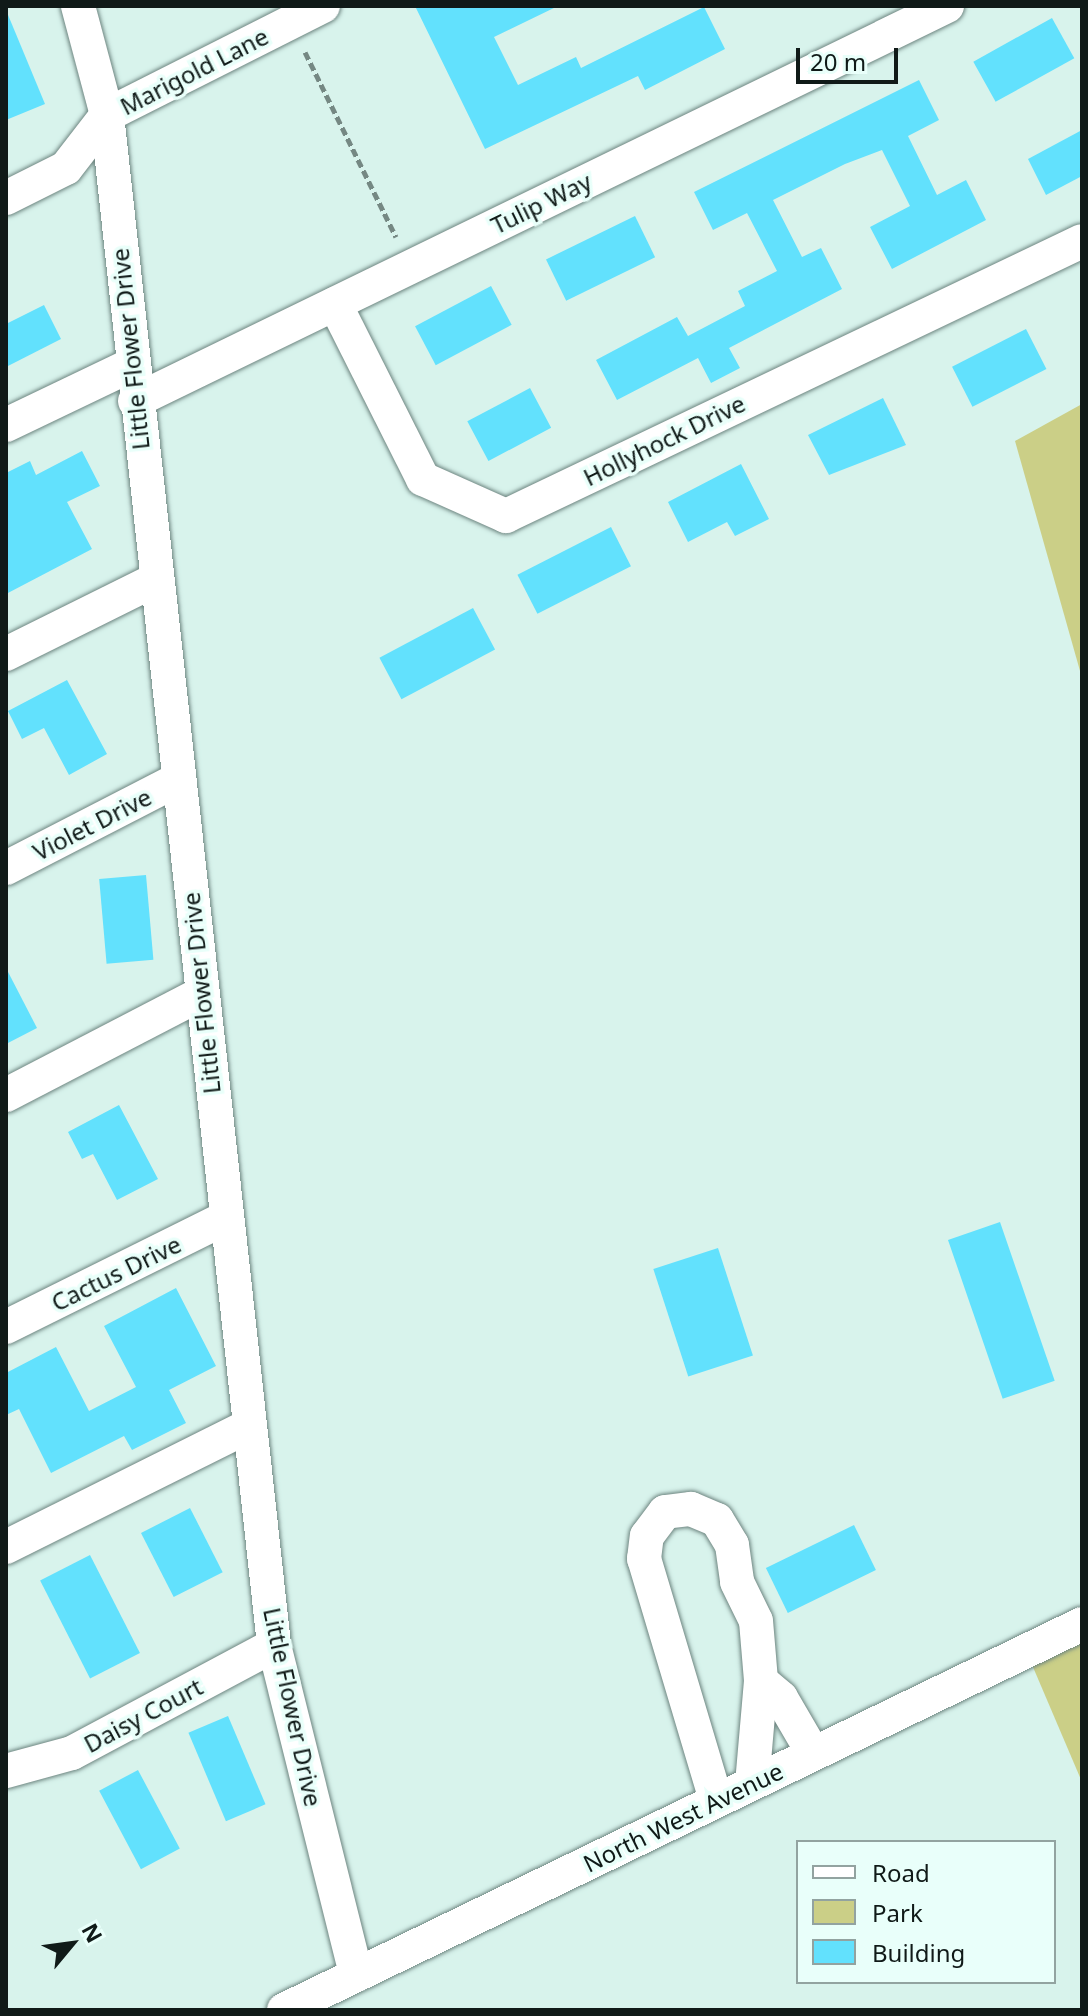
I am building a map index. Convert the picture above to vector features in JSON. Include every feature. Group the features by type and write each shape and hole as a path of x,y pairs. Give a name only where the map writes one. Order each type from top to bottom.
{"street":[{"name":"Little Flower Drive","path":"78,6 107,115 131,365 274,1645 356,1975"},
{"name":"Marigold Lane","path":"107,115 323,6"},
{"name":"Tulip Way","path":"135,401 947,6"},
{"path":"6,198 66,168 107,115"},
{"name":"Hollyhock Drive","path":"335,304 423,479 506,516 1082,241"},
{"path":"6,425 131,365"},
{"path":"6,654 155,580"},
{"name":"Violet Drive","path":"6,868 177,780"},
{"path":"6,1095 201,994"},
{"name":"Cactus Drive","path":"6,1327 226,1218"},
{"path":"6,1547 249,1426"},
{"path":"716,1800 644,1559 647,1536 665,1512 691,1509 717,1520 732,1545 737,1582 756,1621 761,1681 752,1783"},
{"name":"North West Avenue","path":"284,2010 1082,1624"},
{"name":"Daisy Court","path":"6,1771 72,1753 274,1645"},
{"path":"761,1681 781,1698 813,1753"}],"path":[{"path":"291,22 410,267"}],"green space":[{"path":"1082,404 1082,678 1015,441"},
{"path":"1082,1628 1082,1782 1027,1653"}],"building":[{"path":"415,6 558,6 494,37 518,85 576,57 581,68 704,7 725,49 645,90 638,76 485,149"},
{"path":"6,10 45,104 6,120"},
{"path":"1052,18 1074,58 996,102 973,62"},
{"path":"919,80 939,120 908,136 937,195 966,180 986,220 892,269 870,227 910,206 882,150 845,164 773,200 802,257 821,248 842,289 729,348 740,368 711,383 698,358 617,400 596,360 677,317 688,336 745,306 738,291 777,271 747,213 713,230 694,192"},
{"path":"1082,130 1082,176 1046,195 1028,159"},
{"path":"635,216 655,257 566,301 546,259"},
{"path":"491,286 512,325 436,365 415,326"},
{"path":"44,305 61,339 6,367 6,324"},
{"path":"1026,329 1046,369 972,407 952,367"},
{"path":"530,388 551,428 488,461 467,421"},
{"path":"883,398 906,445 829,475 808,435"},
{"path":"82,451 100,486 67,502 92,549 6,594 6,473 30,461 36,475"},
{"path":"741,464 769,519 735,536 727,522 688,542 668,502"},
{"path":"611,527 631,566 537,614 517,575"},
{"path":"473,608 495,649 401,699 379,658"},
{"path":"67,680 107,754 69,775 44,728 22,739 8,711"},
{"path":"146,875 153,960 107,964 99,879"},
{"path":"6,968 37,1028 6,1044"},
{"path":"119,1105 158,1179 117,1200 93,1154 82,1159 68,1132"},
{"path":"1000,1222 1055,1381 1003,1399 948,1240"},
{"path":"718,1248 753,1355 688,1376 653,1269"},
{"path":"176,1288 216,1366 169,1390 186,1423 132,1450 124,1436 51,1473 19,1409 6,1415 6,1373 56,1347 89,1411 136,1387 104,1326"},
{"path":"190,1508 223,1572 174,1597 141,1533"},
{"path":"854,1525 876,1570 788,1613 766,1568"},
{"path":"90,1555 140,1653 90,1678 40,1580"},
{"path":"228,1716 266,1804 226,1821 188,1733"},
{"path":"138,1770 180,1849 141,1869 99,1791"}]}
